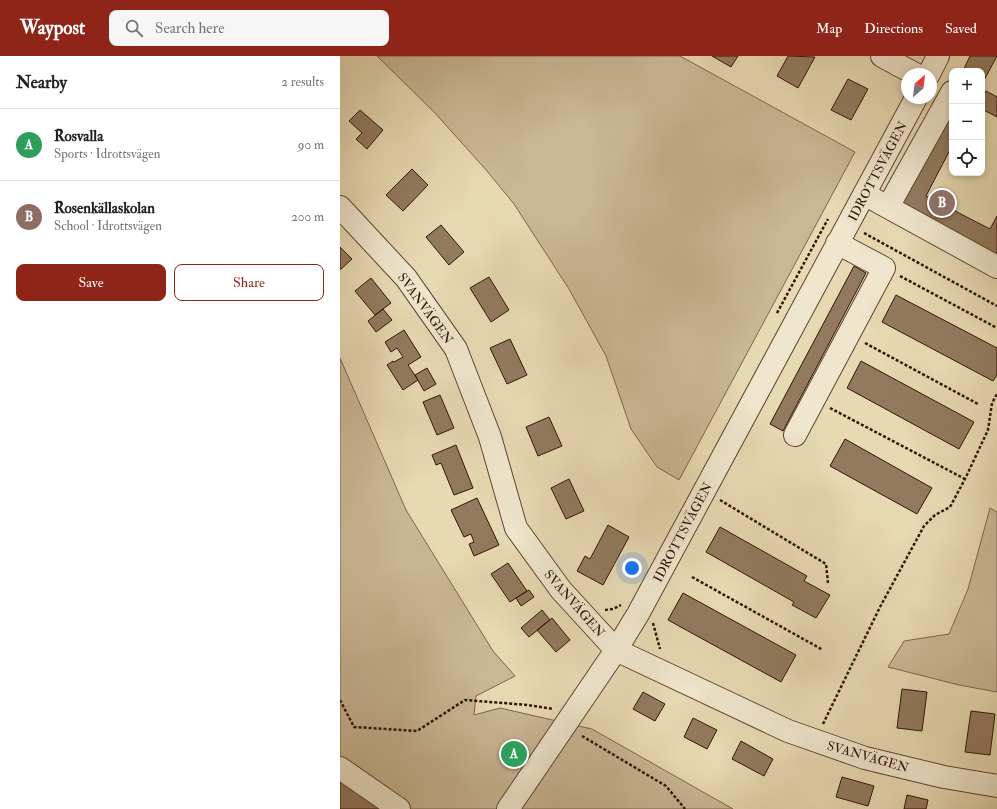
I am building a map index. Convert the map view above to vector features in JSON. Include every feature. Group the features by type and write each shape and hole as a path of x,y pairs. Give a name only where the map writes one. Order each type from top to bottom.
{"street":[{"path":"882,56 904,68"},
{"path":"932,68 938,56"},
{"path":"888,207 949,97"},
{"name":"IDROTTSVÄGEN","path":"508,809 616,650 638,614 913,104"},
{"path":"864,194 997,267"},
{"name":"SVANVÄGEN","path":"340,207 406,278 456,350 490,437 516,528 561,590 616,650 788,731 865,758 944,777 997,786"},
{"path":"795,435 884,268 837,243"},
{"path":"340,768 399,809"}],"path":[{"path":"775,317 830,214"},
{"path":"862,233 997,306"},
{"path":"884,268 997,328"},
{"path":"849,334 978,404"},
{"path":"814,740 880,607 924,526 935,515 950,507 965,479 988,430 992,402 997,394"},
{"path":"814,399 965,479"},
{"path":"720,500 826,564 828,583"},
{"path":"692,578 823,650"},
{"path":"590,621 599,611 613,609 622,605 625,600"},
{"path":"340,700 354,727 417,731 465,700 528,704 554,710 550,716"},
{"path":"582,736 666,786 685,809"}],"shaded area":[{"path":"377,56 680,56 855,152 679,480 657,467 631,429 606,356 569,289 514,204 487,171 435,113"},
{"path":"340,358 406,510 493,651 515,676 476,696 474,715 500,708 592,729 733,809 340,809"},
{"path":"990,508 997,512 997,692 959,685 888,667 904,641 949,634 968,589"}],"building":[{"path":"712,56 738,56 731,67"},
{"path":"788,56 815,57 798,88 777,76"},
{"path":"970,56 997,56 985,78 985,68 964,68"},
{"path":"848,79 868,89 851,120 831,110"},
{"path":"986,91 997,97 997,117 985,111"},
{"path":"949,108 949,152 926,196 990,229 997,216 997,257 895,201"},
{"path":"360,110 383,130 367,149 356,139 362,133 349,121"},
{"path":"412,169 428,185 403,211 386,195"},
{"path":"441,225 464,252 449,265 426,237"},
{"path":"340,247 352,259 340,270"},
{"path":"854,266 866,273 783,431 770,424"},
{"path":"489,277 509,310 491,322 470,288"},
{"path":"371,278 391,303 375,315 355,291"},
{"path":"896,295 997,348 997,375 993,381 882,322"},
{"path":"383,309 392,320 376,332 368,321"},
{"path":"404,330 421,357 408,365 418,380 403,390 387,365 403,357 397,348 391,352 385,342"},
{"path":"510,339 527,375 507,384 490,348"},
{"path":"861,361 974,422 959,449 847,388"},
{"path":"427,368 436,384 424,391 415,375"},
{"path":"440,395 454,428 437,435 423,402"},
{"path":"549,417 562,446 538,456 526,427"},
{"path":"845,439 932,488 917,514 830,466"},
{"path":"456,445 473,488 454,495 441,463 436,465 432,455"},
{"path":"569,479 584,511 566,519 551,488"},
{"path":"477,498 499,545 474,556 469,544 474,542 471,534 464,537 451,510"},
{"path":"608,525 629,537 603,585 577,571 585,556 590,559"},
{"path":"720,527 807,576 804,581 830,595 816,618 792,605 794,602 706,552"},
{"path":"508,563 527,591 510,602 491,574"},
{"path":"529,590 534,597 521,606 516,598"},
{"path":"683,593 796,655 781,682 668,620"},
{"path":"542,610 550,620 529,637 521,628"},
{"path":"552,618 570,640 556,652 537,630"},
{"path":"902,689 927,692 922,731 897,728"},
{"path":"643,692 665,704 655,721 633,709"},
{"path":"971,711 995,714 990,755 965,752"},
{"path":"693,718 717,730 707,749 684,737"},
{"path":"741,741 773,759 764,776 732,759"},
{"path":"842,777 874,786 868,806 836,797"},
{"path":"340,780 383,809 340,809"},
{"path":"907,795 928,800 926,809 904,809"}],"place":[{"name":"Rosenkällaskolan","path":"942,203"},
{"name":"Rosvalla","path":"514,754"}]}
